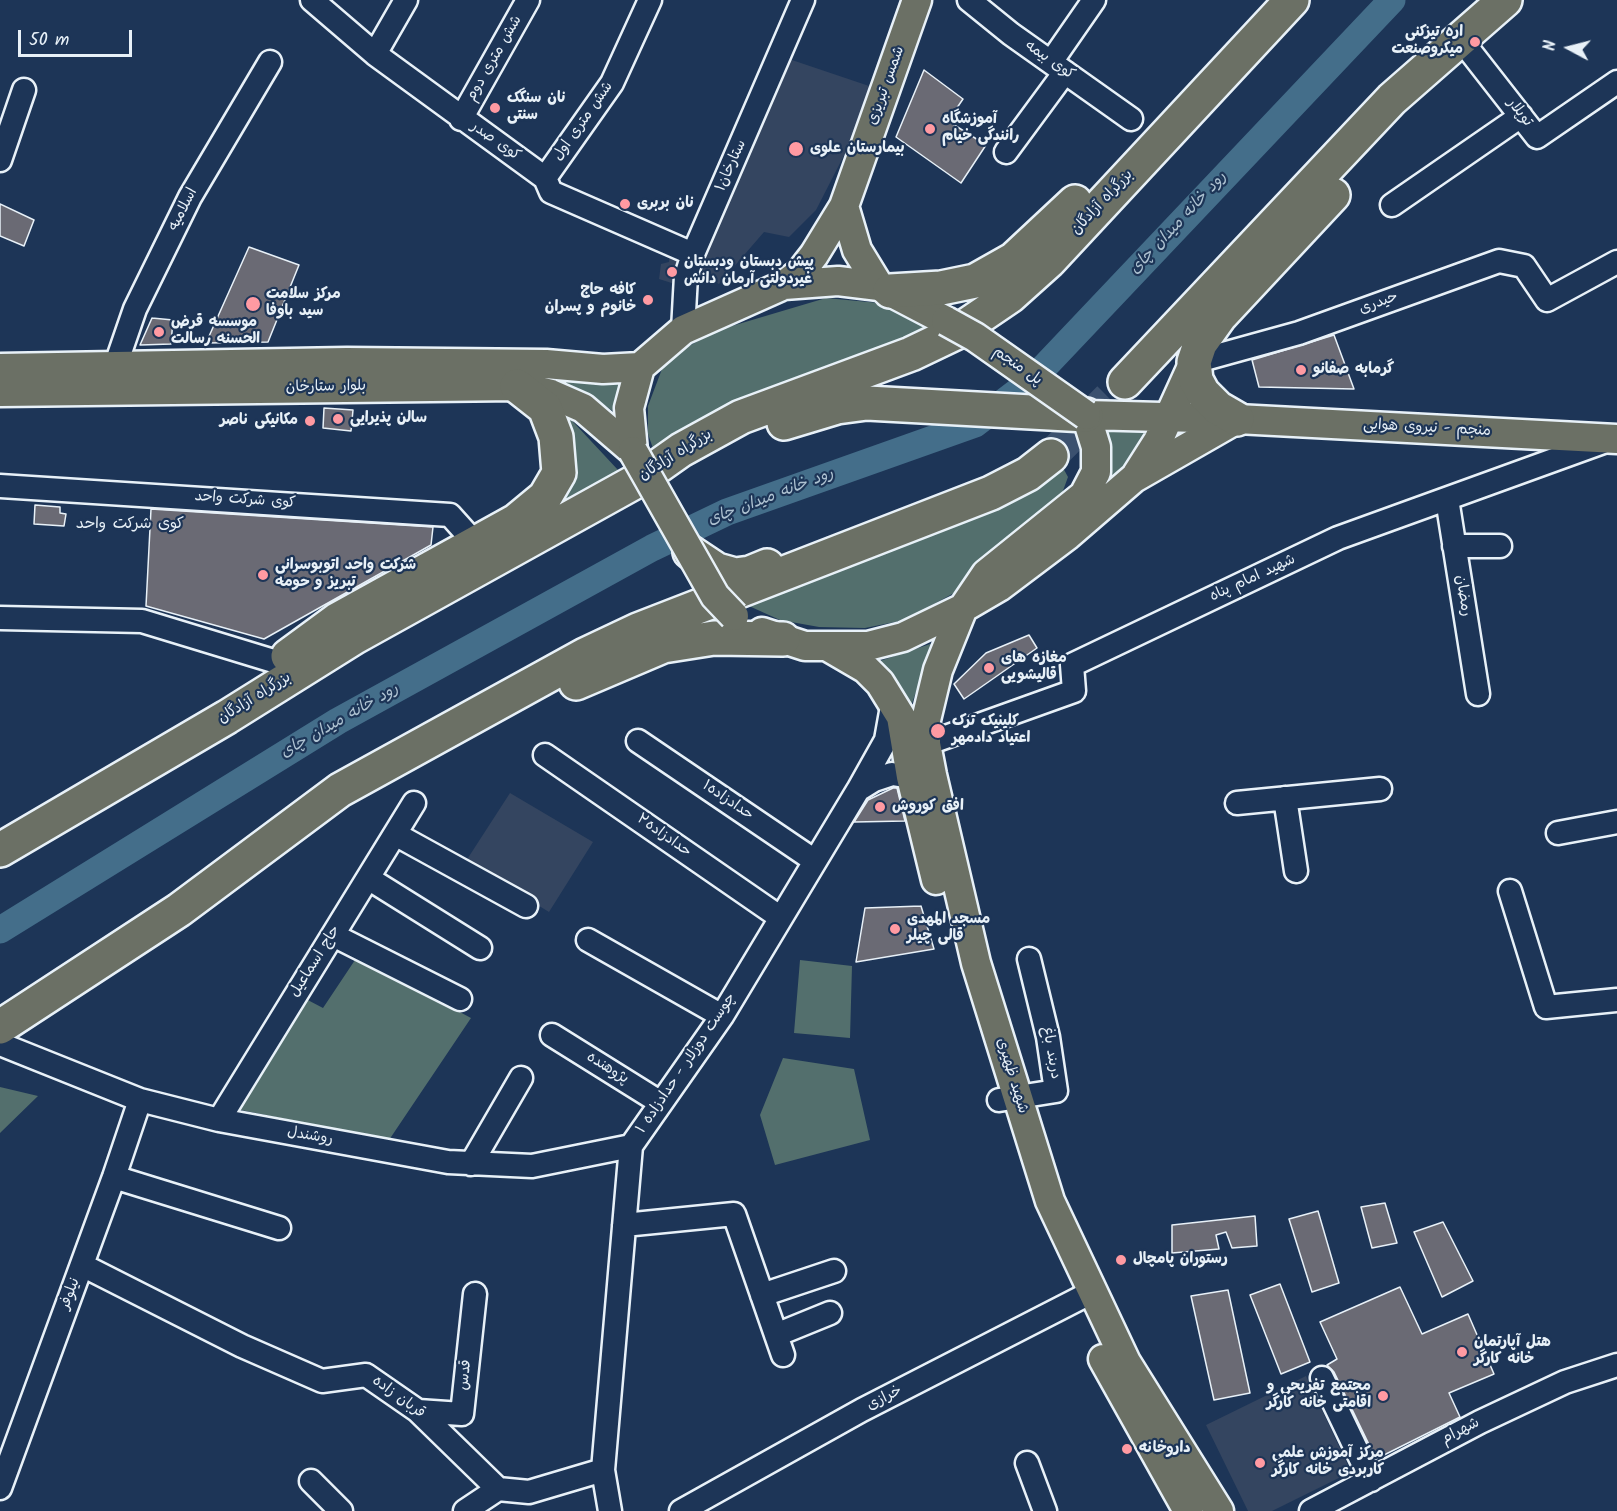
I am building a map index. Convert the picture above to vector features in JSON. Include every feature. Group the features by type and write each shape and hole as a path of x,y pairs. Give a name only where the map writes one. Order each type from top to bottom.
{"highway":[{"path":"885,289 941,288 975,281 1014,259 1049,228 1275,0"},
{"name":"بزرگراه آزادگان","path":"0,850 227,717 636,465 681,450 741,417 911,354 957,332 1010,296 1049,261 1292,0"},
{"path":"1125,382 1392,99 1467,36 1505,0"},
{"path":"1237,419 1218,408 1203,393 1196,380 1194,362 1200,344 1220,316 1391,132 1467,36"},
{"path":"227,717 280,663 337,620 516,521 545,497 559,472 556,437 545,408 517,386"},
{"path":"636,465 837,407 867,403 1086,415"},
{"path":"0,1027 179,910 340,790 585,655 638,630 992,493 1028,474 1051,456 750,573 735,575 717,570 690,552"},
{"path":"179,910 253,873 334,818 580,681 663,646 714,638 783,639"}],"main road":[{"name":"شمس تبریزی","path":"784,285 800,273 814,255 844,206 917,0"},
{"path":"844,206 857,250 885,289"},
{"path":"885,289 838,281 784,285 682,330 640,367 629,408 636,465 715,597 735,616 754,629 805,646 830,648 868,646 903,637 963,608 999,587 1060,541 1134,478 1237,419"},
{"name":"پل منجم","path":"885,289 975,337 1086,415"},
{"name":"بلوار ستارخان","path":"0,369 347,362 546,364 603,369 640,367"},
{"path":"1134,478 1158,441 1194,362"},
{"name":"بلوار ستارخان","path":"0,392 517,386 551,394 583,408 636,465"},
{"name":"منجم - نیروی هوایی","path":"1086,415 1237,419 1614,439"},
{"name":"شهید ظهیری","path":"1086,415 1096,447 1096,472 1084,495 986,574 963,608 930,696 926,720 926,744 1033,1207 1083,1297 1219,1511"},
{"name":"شهید ظهیری","path":"830,648 866,669 893,701 901,717 911,777 957,965 1009,1099"},
{"name":"شهید ظهیری","path":"1083,1297 1142,1431 1188,1511"}],"street":[{"name":"کوی صدر","path":"312,0 375,54 460,119 546,178 551,192 693,254"},
{"path":"375,54 406,0"},
{"name":"شش متری دوم","path":"460,119 528,0"},
{"name":"شش متری اول","path":"546,178 612,83 650,0"},
{"name":"کوی بیمه","path":"969,0 1131,119"},
{"path":"1006,152 1058,67 1094,0"},
{"name":"ستارخان۱","path":"682,330 686,276 693,254 796,2"},
{"name":"توپلار","path":"1467,36 1537,137 1617,82"},
{"name":"اسلامیه","path":"115,367 135,309 190,197 270,62"},
{"path":"0,160 24,90"},
{"path":"1392,205 1521,116"},
{"name":"حیدری","path":"1194,362 1299,333 1499,261 1524,266 1547,300 1617,262"},
{"name":"شهید امام پناه","path":"926,744 1074,691 1072,665 1338,538 1614,439"},
{"name":"کوی شرکت واحد","path":"0,486 450,515 476,544"},
{"name":"رمضان","path":"1447,499 1478,694"},
{"path":"1454,546 1500,546"},
{"path":"0,618 142,621 280,663"},
{"name":"چوست دوزلار - حدادزاده ۱","path":"610,1511 603,1470 631,1146 722,1016 858,790 886,740 893,701"},
{"name":"حدادزاده۱","path":"638,741 815,861"},
{"name":"حدادزاده۲","path":"544,755 781,918"},
{"path":"858,790 874,780 892,774 911,777"},
{"path":"1237,803 1380,789"},
{"path":"1285,798 1296,871"},
{"name":"حاج اسماعیل","path":"219,1120 414,803"},
{"path":"1558,833 1617,822"},
{"path":"395,834 526,906"},
{"path":"368,878 480,948"},
{"path":"1510,891 1546,1007 1617,1000"},
{"path":"333,935 460,999"},
{"path":"588,940 722,1016"},
{"name":"دربند باغ","path":"1009,1099 1056,1091 1048,1037 1029,960"},
{"name":"پژوهنده","path":"552,1035 661,1102"},
{"name":"روشندل","path":"0,1044 140,1100 219,1120 448,1162 532,1166 631,1146"},
{"path":"471,1164 520,1078"},
{"name":"نیلوفر","path":"0,1488 140,1100"},
{"path":"114,1177 279,1228"},
{"path":"624,1225 734,1214 780,1345 830,1313"},
{"name":"قربان زاده","path":"82,1265 242,1346 322,1381 366,1375 418,1411 498,1489"},
{"path":"762,1295 834,1271"},
{"name":"قدس","path":"418,1411 462,1414 475,1294"},
{"name":"خرازی","path":"681,1511 862,1410 1083,1297"},
{"name":"شهرام","path":"1311,1511 1480,1422 1564,1382 1617,1365"},
{"path":"1322,1378 1371,1480"},
{"path":"1027,1463 1045,1511"},
{"path":"465,1511 498,1489 530,1492 603,1470"},
{"path":"311,1481 341,1511"}],"shaded area":[{"name":"بیمارستان علوی","path":"786,58 878,89 816,210 789,237 764,232 719,284 708,278 705,284 686,276"},
{"name":"پیش دبستان ودبستان غیردولتی آرمان دانش","path":"670,252 688,259 681,286 659,279 661,264 669,262"},
{"path":"510,793 593,842 549,912 466,861"},
{"name":"مرکز آموزش علمی کاربردی خانه کارگر","path":"1306,1376 1351,1472 1272,1511 1248,1511 1206,1425"}],"green space":[{"path":"826,298 879,303 943,333 656,457 648,434 648,406 662,369 679,352 715,331"},
{"path":"572,375 623,381 621,417 589,394 566,386 503,377"},
{"path":"563,411 618,470 543,519"},
{"path":"1102,427 1153,427 1130,468 1090,501"},
{"path":"1062,466 1068,477 1060,499 1024,543 954,593 905,620 865,628 819,627 780,620 749,606"},
{"path":"933,643 910,709 871,664"},
{"path":"357,957 471,1018 389,1140 231,1108 302,997 323,1008"},
{"path":"800,960 852,966 850,1038 794,1033"},
{"path":"783,1058 854,1069 870,1140 775,1165 760,1115"},
{"path":"0,1087 38,1096 0,1133"}],"building":[{"name":"آموزشگاه رانندگی خیام","path":"924,70 963,99 948,121 986,145 961,183 896,137"},
{"path":"0,204 34,220 24,246 0,236"},
{"name":"مرکز سلامت سید باوفا","path":"249,247 299,265 268,342 206,343"},
{"name":"موسسه قرض الحسنه رسالت","path":"152,318 173,320 171,344 140,345"},
{"name":"گرمابه صفانو","path":"1334,335 1354,389 1259,387 1252,360"},
{"name":"سالن پذیرایی","path":"324,408 353,410 351,431 323,428"},
{"path":"35,505 60,507 60,513 66,514 64,526 34,524"},
{"name":"شرکت واحد اتوبوسرانی تبریز و حومه","path":"151,509 433,527 431,545 264,639 146,606"},
{"name":"مغازه های قالیشویی","path":"1029,635 1037,648 964,699 954,684 986,653"},
{"path":"897,788 905,821 854,822 868,800"},
{"name":"مسجد المهدی قالی چیلر","path":"921,906 934,949 856,962 865,908"},
{"path":"1385,1203 1397,1243 1372,1248 1361,1207"},
{"path":"1318,1211 1339,1283 1312,1292 1289,1219"},
{"path":"1255,1216 1257,1246 1232,1248 1226,1232 1216,1235 1219,1249 1172,1253 1172,1225"},
{"path":"1443,1222 1473,1281 1442,1297 1414,1232"},
{"path":"1280,1284 1310,1362 1281,1374 1250,1295"},
{"path":"1400,1287 1422,1334 1468,1314 1494,1374 1449,1393 1460,1417 1376,1459 1334,1372 1327,1365 1337,1359 1320,1322"},
{"path":"1228,1290 1250,1393 1214,1400 1191,1296"}],"waterway":[{"name":"رود خانه میدان چای","path":"0,930 338,721 652,548 727,512 975,424 1030,382 1392,0"}],"tunnel":[{"path":"1051,456 1125,382"}],"place":[{"name":"اره تیزکنی میکروصنعت","path":"1475,42"},
{"name":"نان سنگک سنتی","path":"495,108"},
{"name":"آموزشگاه رانندگی خیام","path":"930,129"},
{"name":"بیمارستان علوی","path":"796,149"},
{"name":"نان بربری","path":"625,204"},
{"name":"پیش دبستان ودبستان غیردولتی آرمان دانش","path":"672,272"},
{"name":"کافه حاج‌ خانوم‌ و پسران","path":"648,300"},
{"name":"مرکز سلامت سید باوفا","path":"253,304"},
{"name":"موسسه قرض الحسنه رسالت","path":"159,332"},
{"name":"گرمابه صفانو","path":"1301,370"},
{"name":"سالن پذیرایی","path":"338,419"},
{"name":"مکانیکی ناصر","path":"310,421"},
{"name":"شرکت واحد اتوبوسرانی تبریز و حومه","path":"263,575"},
{"name":"مغازه های قالیشویی","path":"989,668"},
{"name":"کلینیک ترک اعتیاد دادمهر","path":"938,731"},
{"name":"افق کوروش","path":"880,807"},
{"name":"مسجد المهدی قالی چیلر","path":"895,929"},
{"name":"رستوران پامچال","path":"1121,1260"},
{"name":"هتل آپارتمان خانه کارگر","path":"1462,1352"},
{"name":"مجتمع تفریحی و اقامتی خانه کارگر","path":"1383,1396"},
{"name":"داروخانه","path":"1127,1449"},
{"name":"مرکز آموزش علمی کاربردی خانه کارگر","path":"1260,1463"}],"district":[{"name":"کوی شرکت واحد","path":"130,525"}]}
